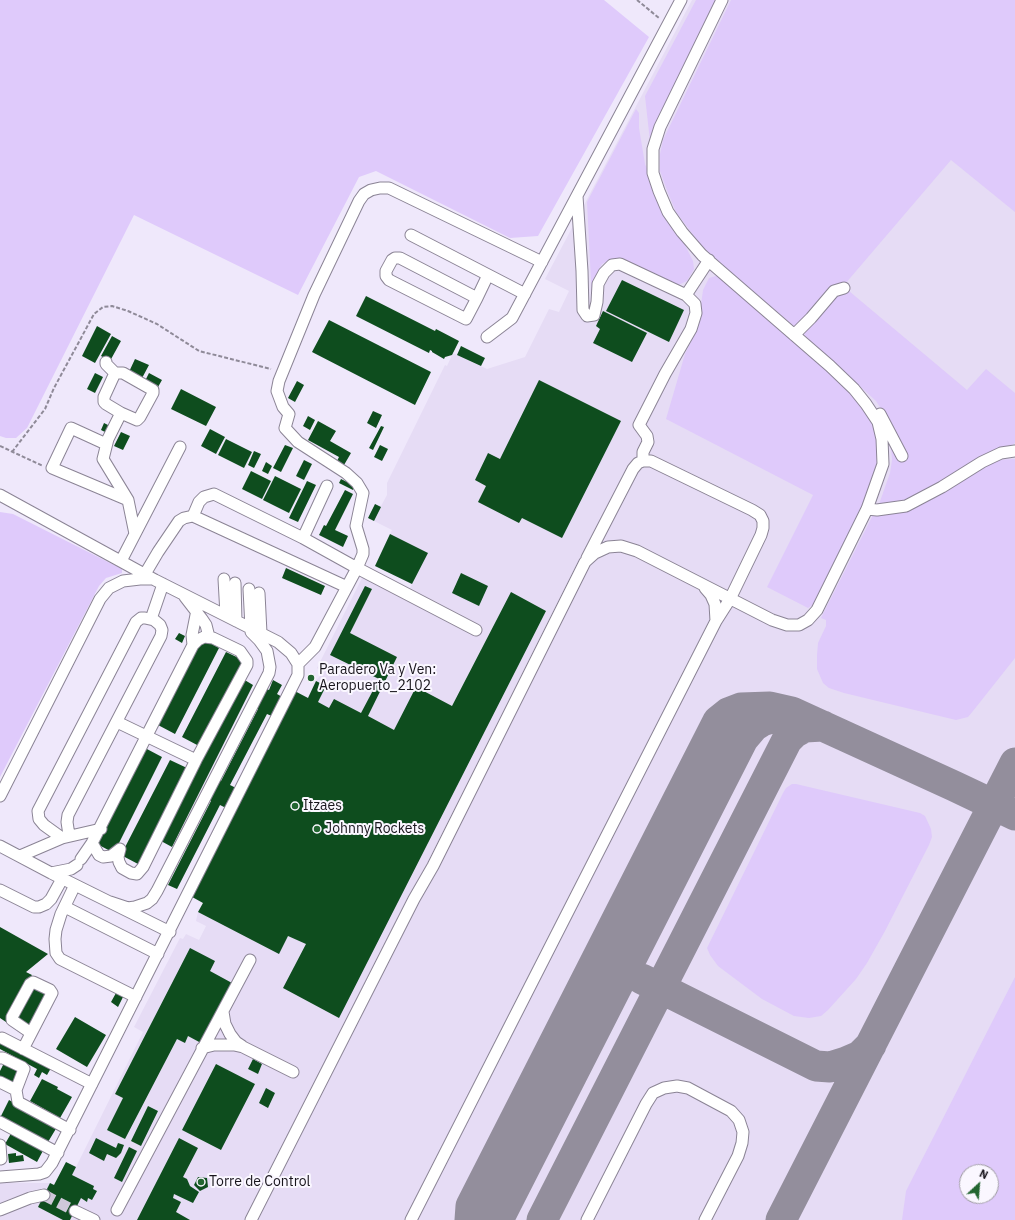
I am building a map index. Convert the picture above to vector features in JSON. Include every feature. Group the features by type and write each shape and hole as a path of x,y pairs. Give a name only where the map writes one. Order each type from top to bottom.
{"lane":[{"path":"487,337 512,318 681,0"},
{"path":"722,0 660,127 652,149 653,172 659,191 668,212 682,232 709,260 854,389 872,403 902,456"},
{"path":"298,664 314,647 347,587 363,554 363,549 356,526 363,493 357,483 346,473 298,442 285,428 289,414 283,407 277,390 282,372 314,295 359,200 364,194 371,190 389,188 542,262"},
{"path":"577,196 582,271 582,310 587,316 594,315 597,302 598,284 604,273 612,265 620,264 686,295 696,304 696,314 691,329 662,380 639,425 647,436 648,442 643,452 643,461"},
{"path":"411,235 524,294"},
{"path":"477,298 400,258 395,258 392,260 386,271 386,276 389,280 466,319 477,298 488,275"},
{"path":"686,295 709,260"},
{"path":"794,335 834,292 844,288"},
{"path":"106,362 114,373 123,373 153,390 153,393 137,420 121,413 104,402 105,393 114,373"},
{"path":"585,562 595,552 608,547 622,546 637,551 772,620 787,625 799,625 808,620 818,610 867,509 883,464 882,439 878,422 854,389"},
{"path":"121,413 106,444 103,459 128,500 135,534"},
{"path":"106,444 72,428 52,468 128,500"},
{"path":"121,561 180,447"},
{"path":"867,509 877,510 906,506 942,487 982,462 1001,453 1015,451"},
{"path":"251,1220 633,469 638,463 650,461 760,515 763,521 763,528 730,599 716,621 411,1220"},
{"path":"302,538 327,486"},
{"path":"193,516 199,502 204,497 214,494 302,538 356,568 476,630"},
{"path":"0,495 159,582 278,642 292,653 298,664 298,675 294,686 58,1153 49,1168 39,1174 0,1177"},
{"path":"0,503 18,504"},
{"path":"145,574 179,521 193,516 347,587"},
{"path":"0,796 100,599 109,588 123,581 140,578 159,582"},
{"path":"110,902 128,908 135,907 147,903 155,895 269,673 269,659 265,646 250,632 231,618 224,579"},
{"path":"150,619 159,582"},
{"path":"231,618 236,583"},
{"path":"704,586 711,595 715,604 716,621"},
{"path":"251,628 254,591 261,634"},
{"path":"181,593 197,610 206,625 209,637"},
{"path":"193,645 192,635 197,610"},
{"path":"141,618 150,619 160,625 162,630 161,636 68,815 66,836 44,825 39,818 38,811 136,622 141,618"},
{"path":"51,873 71,870 79,862 92,843 193,645 204,637 209,637 240,651 247,661 247,665 196,760 143,867 137,874 132,873 122,868 118,862 120,849 111,856 103,857 98,855 92,843"},
{"path":"117,722 196,760"},
{"path":"20,856 66,836 100,829"},
{"path":"0,836 3,847 62,879 170,932"},
{"path":"0,890 39,908 51,899 62,879"},
{"path":"75,885 59,920 55,939 56,953 60,959 136,997"},
{"path":"65,907 158,954"},
{"path":"117,1210 250,960"},
{"path":"223,1012 225,1024 236,1042 244,1048 292,1072"},
{"path":"23,1049 31,1033"},
{"path":"2,1038 92,1084"},
{"path":"202,1048 225,1044 244,1048"},
{"path":"0,1058 3,1058 24,1069 16,1090 16,1098 21,1105 70,1130"},
{"path":"0,1082 16,1090"},
{"path":"587,1220 653,1093 664,1088 677,1086 688,1088 731,1111 739,1120 743,1132 742,1143 738,1156 705,1220"},
{"path":"0,1122 58,1153"},
{"path":"0,1145 1,1160"},
{"path":"0,1210 30,1198 44,1195"},
{"path":"75,1211 94,1220"}],"path":[{"path":"637,0 668,25"},
{"path":"12,452 45,409 54,388 94,314 103,307 112,306 128,311 156,324 199,351 282,372"},
{"path":"0,446 44,466 52,468"}],"shaded area":[{"path":"0,0 604,0 649,37 538,236 510,238 376,171 359,177 298,295 134,215 27,428 16,438 6,438 0,436"},
{"path":"692,0 1015,0 1015,1220 0,1220 0,1183 50,1183 54,1185 66,1162 76,1167 143,1032 134,1027 180,938 183,939 186,934 199,940 206,926 196,921 198,912 316,681 323,672 317,668 363,576 406,597 412,584 375,566 392,530 368,518 375,504 381,506 387,495 387,483 445,365 447,366 453,353 487,369 525,357 549,309 559,312 569,291 545,279"},
{"path":"696,0 719,0 650,141 645,96"},
{"path":"731,0 1015,0 1015,212 951,160 845,284 794,326 722,265 700,244 676,212 660,171 660,154 663,140"},
{"path":"636,109 639,113 639,128 645,164 663,209 686,247 693,261 694,269 687,281 678,285 652,276 624,259 612,259 602,264 595,277 592,301 587,202"},
{"path":"719,275 847,387 870,419 875,433 878,463 873,485 816,603 808,608 767,587 813,495 666,419 685,354 698,327 703,290 709,278"},
{"path":"843,291 849,291 967,390 986,369 1015,393 1015,443 910,501 878,507 890,473 892,460 886,416 876,401 804,335 807,328 836,295"},
{"path":"1015,459 1015,658 968,717 956,720 844,693 829,688 823,683 817,669 818,643 826,626 826,620 821,618 874,513 881,512 994,460"},
{"path":"0,512 13,514 122,569 122,573 106,578 99,586 0,777"},
{"path":"792,784 920,813 925,816 931,829 932,837 885,931 867,963 856,979 828,1010 821,1016 809,1018 794,1016 762,999 718,966 707,948 783,793 786,788"},
{"path":"1015,977 1015,1220 902,1220 906,1191"}],"building":[{"path":"622,280 684,310 669,342 606,311"},
{"path":"366,296 435,331 436,329 459,341 452,355 445,357 444,359 430,350 429,353 356,316"},
{"path":"603,311 647,333 632,362 593,343 600,329 596,326"},
{"path":"329,320 431,372 415,405 312,352"},
{"path":"97,326 111,334 95,363 82,356"},
{"path":"112,336 121,341 110,361 101,356"},
{"path":"461,346 485,358 481,366 457,355"},
{"path":"135,359 149,365 141,380 128,374"},
{"path":"95,373 103,377 95,393 87,389"},
{"path":"149,373 162,380 158,387 145,381"},
{"path":"539,380 621,421 562,538 522,518 519,523 478,502 486,486 475,480 488,453 500,459"},
{"path":"297,381 304,385 295,402 288,398"},
{"path":"181,389 216,407 206,426 171,409"},
{"path":"373,411 382,415 376,428 367,423"},
{"path":"308,416 315,420 310,430 303,426"},
{"path":"318,421 336,431 330,441 351,453 344,465 337,461 339,457 308,440"},
{"path":"104,423 110,426 107,433 101,430"},
{"path":"381,426 384,427 373,450 369,448"},
{"path":"210,429 225,437 216,454 201,446"},
{"path":"121,432 130,436 123,450 114,446"},
{"path":"226,439 252,452 244,468 218,455"},
{"path":"285,445 293,448 281,472 273,468"},
{"path":"380,445 388,449 382,461 374,457"},
{"path":"254,451 261,454 254,468 248,465"},
{"path":"304,460 312,464 304,480 296,476"},
{"path":"266,462 272,466 268,474 262,471"},
{"path":"251,471 271,481 262,499 242,489"},
{"path":"275,476 301,489 289,513 263,500"},
{"path":"341,479 355,486 353,490 339,483"},
{"path":"307,481 316,485 298,522 289,518"},
{"path":"345,490 353,494 335,530 348,536 343,547 319,535 324,525 326,526"},
{"path":"375,504 381,507 374,521 368,518"},
{"path":"390,534 428,553 412,584 375,566"},
{"path":"286,568 325,586 321,595 282,578"},
{"path":"461,573 488,586 479,606 452,593"},
{"path":"365,586 372,589 350,633 397,657 368,716 394,730 416,687 452,706 511,592 546,611 339,1018 283,988 306,944 288,936 279,954 198,912 203,903 185,893 228,809 220,805 177,889 168,885 211,801 206,798 216,778 221,781 258,709 253,707 263,687 269,690 273,680 282,685 277,694 284,698 289,688 308,698 316,681 326,686 318,702 329,708 334,699 361,713 379,679 330,655","holes":["267,714 274,717 238,789 230,785"]},
{"path":"179,633 185,636 182,643 175,639"},
{"path":"202,639 219,648 175,734 158,725"},
{"path":"226,652 243,660 199,746 182,737"},
{"path":"243,679 253,685 172,847 161,841"},
{"path":"145,748 162,757 114,853 97,844"},
{"path":"170,760 187,768 138,864 121,855"},
{"path":"0,927 48,954 26,972 32,975 6,1022 0,1018"},
{"path":"190,948 215,961 210,971 232,983 201,1043 188,1036 185,1043 177,1039 125,1139 107,1130 123,1098 115,1094"},
{"path":"35,984 50,993 31,1026 16,1018"},
{"path":"116,993 123,997 118,1007 111,1002"},
{"path":"75,1017 106,1035 87,1067 56,1049"},
{"path":"2,1041 51,1068 47,1075 42,1072 39,1078 34,1075 37,1069 0,1049 0,1044"},
{"path":"253,1059 262,1064 258,1074 248,1069"},
{"path":"5,1061 22,1069 15,1084 0,1076 0,1071"},
{"path":"216,1064 255,1084 221,1150 182,1130"},
{"path":"42,1079 58,1087 57,1089 72,1097 60,1118 30,1101"},
{"path":"266,1088 275,1093 268,1108 259,1103"},
{"path":"9,1100 57,1127 48,1142 1,1116"},
{"path":"148,1106 158,1111 141,1146 131,1141"},
{"path":"13,1130 45,1147 37,1162 5,1144"},
{"path":"96,1138 116,1148 118,1143 124,1145 121,1153 116,1158 107,1154 104,1161 89,1153"},
{"path":"179,1138 198,1148 183,1177 187,1179 190,1186 199,1192 193,1203 174,1194 173,1198 181,1202 176,1212 190,1220 137,1220"},
{"path":"129,1147 137,1151 122,1182 114,1178"},
{"path":"16,1153 16,1156 23,1155 24,1161 9,1163 8,1154"},
{"path":"66,1162 76,1167 72,1175 94,1186 93,1189 97,1191 92,1200 88,1198 87,1202 81,1198 70,1220 63,1220 38,1207 50,1183 54,1185"},
{"name":"Torre de Control","path":"198,1177 207,1178 208,1187 200,1191 194,1185"}],"taxiway":[{"path":"470,1220 471,1206 718,721 728,713 741,708 770,707 792,712 1015,815"},
{"path":"498,1220 743,739 754,726 762,721 781,715 789,715"},
{"path":"542,1220 787,740 794,733 805,727 823,726"},
{"path":"781,1220 1015,763"},
{"path":"642,979 816,1066 830,1067 846,1062 860,1056 871,1045"}],"tunnel":[{"path":"44,1195 75,1211"}],"place":[{"name":"Paradero Va y Ven: Aeropuerto_2102","path":"311,678"},
{"name":"Itzaes","path":"295,806"},
{"name":"Johnny Rockets","path":"317,829"},
{"name":"Torre de Control","path":"201,1182"}]}
